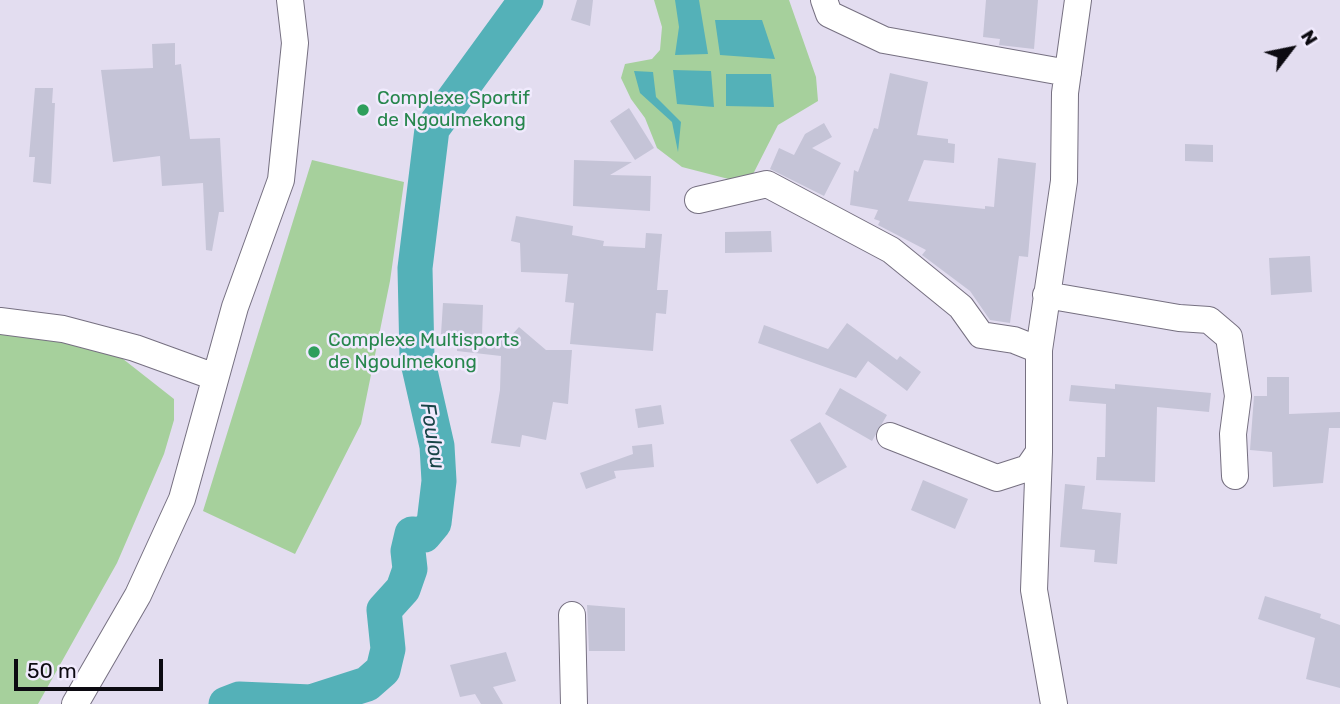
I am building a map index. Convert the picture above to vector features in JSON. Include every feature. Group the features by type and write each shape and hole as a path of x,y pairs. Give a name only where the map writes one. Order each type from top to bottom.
{"street":[{"path":"75,704 138,595 182,499 203,433 215,377 235,307 281,180 295,43 290,0"},
{"path":"824,0 829,14 884,40 1068,73"},
{"path":"1054,704 1034,590 1039,452 1039,350 1064,181 1068,73 1078,0"},
{"path":"698,200 766,184 891,250 961,307 981,335 1014,340 1039,350"},
{"path":"1046,295 1179,318 1209,320 1229,337 1238,396 1233,434 1235,477"},
{"path":"0,321 63,329 135,348 215,377"},
{"path":"890,436 997,478 1028,468 1039,452"},
{"path":"572,614 574,704"}],"green space":[{"path":"654,0 789,0 816,77 818,101 778,125 748,184 682,167 657,148 645,118 631,99 621,78 625,64 652,59 660,50 662,27"},
{"name":"Complexe Multisports de Ngoulmekong","path":"312,160 404,182 390,281 361,424 295,554 203,511"},
{"path":"0,331 99,347 118,355 174,399 174,420 164,454 117,563 38,704 0,704"}],"water":[{"path":"675,0 699,0 708,54 675,55 679,27"},
{"path":"715,20 762,20 775,59 720,55"},
{"path":"673,70 711,71 714,107 677,104"},
{"path":"634,71 653,72 656,97 681,122 678,152 672,122 640,93"},
{"path":"726,74 771,74 774,107 726,106"}],"building":[{"path":"577,0 593,0 590,26 571,20"},
{"path":"986,0 1038,0 1034,49 999,45 1000,39 983,37"},
{"path":"175,43 175,65 181,64 190,139 220,138 224,212 219,212 212,251 206,250 203,183 162,186 160,156 113,162 101,70 153,68 152,44"},
{"path":"890,73 928,82 917,135 948,139 948,143 955,144 954,163 924,160 908,201 985,209 985,206 994,207 998,158 1036,163 1028,257 1019,256 1010,323 990,320 970,291 922,255 926,250 878,225 880,221 874,219 878,210 850,205 854,170 858,172 874,128 878,129"},
{"path":"35,88 53,88 52,103 55,103 51,184 33,182 35,157 29,157"},
{"path":"629,108 654,148 635,160 610,121"},
{"path":"824,123 832,137 812,148 841,163 824,196 770,169 779,148 794,155 805,134"},
{"path":"1185,144 1213,145 1213,162 1185,161"},
{"path":"574,160 632,162 610,175 651,176 650,211 573,206"},
{"path":"516,216 573,226 572,235 604,241 603,246 645,248 646,233 662,234 657,290 668,290 666,314 656,313 653,351 570,344 574,303 565,302 568,274 521,272 520,243 511,241"},
{"path":"771,231 772,252 725,253 725,232"},
{"path":"1310,256 1312,292 1271,295 1269,258"},
{"path":"443,303 483,305 482,335 509,338 519,327 546,350 572,350 568,404 553,402 546,440 522,435 520,447 491,443 500,390 501,356 457,351 458,336 441,334"},
{"path":"847,323 897,360 900,356 921,372 907,391 868,361 856,378 758,343 764,325 828,349"},
{"path":"1267,377 1289,377 1289,414 1340,412 1340,428 1329,428 1323,483 1273,487 1272,452 1250,450 1254,396 1267,396"},
{"path":"1115,384 1211,393 1209,412 1157,407 1155,482 1096,480 1097,457 1105,457 1106,404 1069,401 1071,385 1115,389"},
{"path":"840,388 887,415 872,441 825,414"},
{"path":"661,405 664,424 638,428 635,409"},
{"path":"820,422 847,467 817,484 790,440"},
{"path":"652,444 654,467 614,471 616,478 586,489 580,473 633,454 632,446"},
{"path":"923,480 968,499 955,529 911,510"},
{"path":"1065,484 1085,486 1082,509 1121,513 1117,564 1094,562 1095,550 1060,547"},
{"path":"1265,596 1321,614 1320,618 1340,625 1340,688 1306,679 1315,638 1258,619"},
{"path":"587,605 625,608 625,651 589,651"},
{"path":"506,652 516,681 493,687 503,704 481,704 475,694 460,697 450,665"}],"waterway":[{"name":"Foulou","path":"226,704 239,699 311,702 367,684 383,670 388,649 384,610 403,589 410,569 408,551 412,534 424,535 434,523 439,481 437,446 417,358 415,268 432,129 526,0"}],"place":[{"name":"Complexe Sportif de Ngoulmekong","path":"363,110"},
{"name":"Complexe Multisports de Ngoulmekong","path":"314,352"}]}
